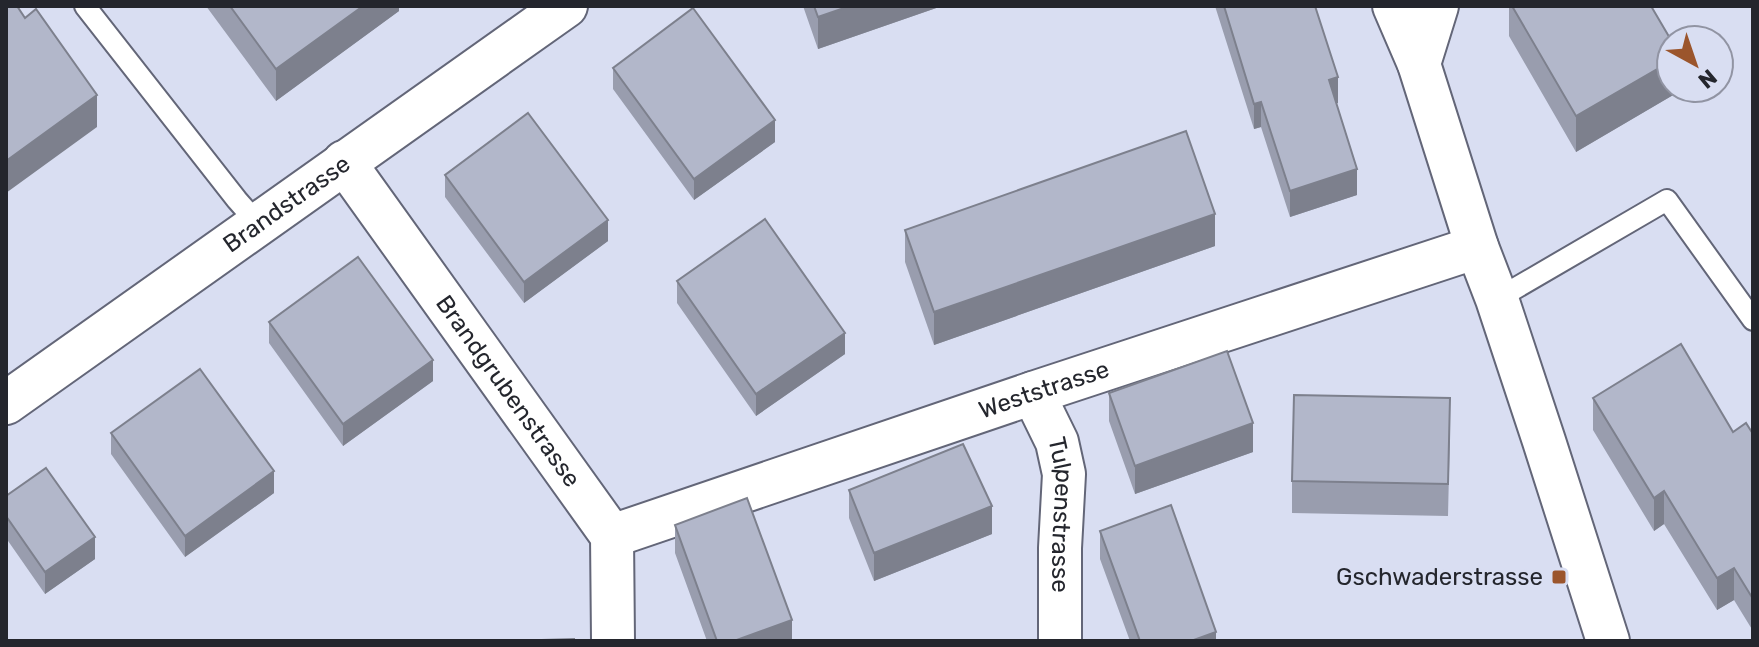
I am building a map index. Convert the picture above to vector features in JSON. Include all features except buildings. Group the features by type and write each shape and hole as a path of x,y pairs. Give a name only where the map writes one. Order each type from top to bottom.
{"street":[{"name":"Brandstrasse","path":"6,403 566,6"},
{"path":"1394,6 1419,64 1608,641"},
{"path":"1419,64 1437,6"},
{"name":"Brandgrubenstrasse","path":"344,162 612,536"},
{"name":"Weststrasse","path":"612,536 1477,247"},
{"name":"Tulpenstrasse","path":"1033,393 1057,442 1064,474 1060,641"},
{"path":"612,536 613,641"}],"lane":[{"path":"85,6 258,224"},
{"path":"1497,299 1667,200 1753,320"}],"place":[{"name":"Gschwaderstrasse","path":"1559,577"}]}
